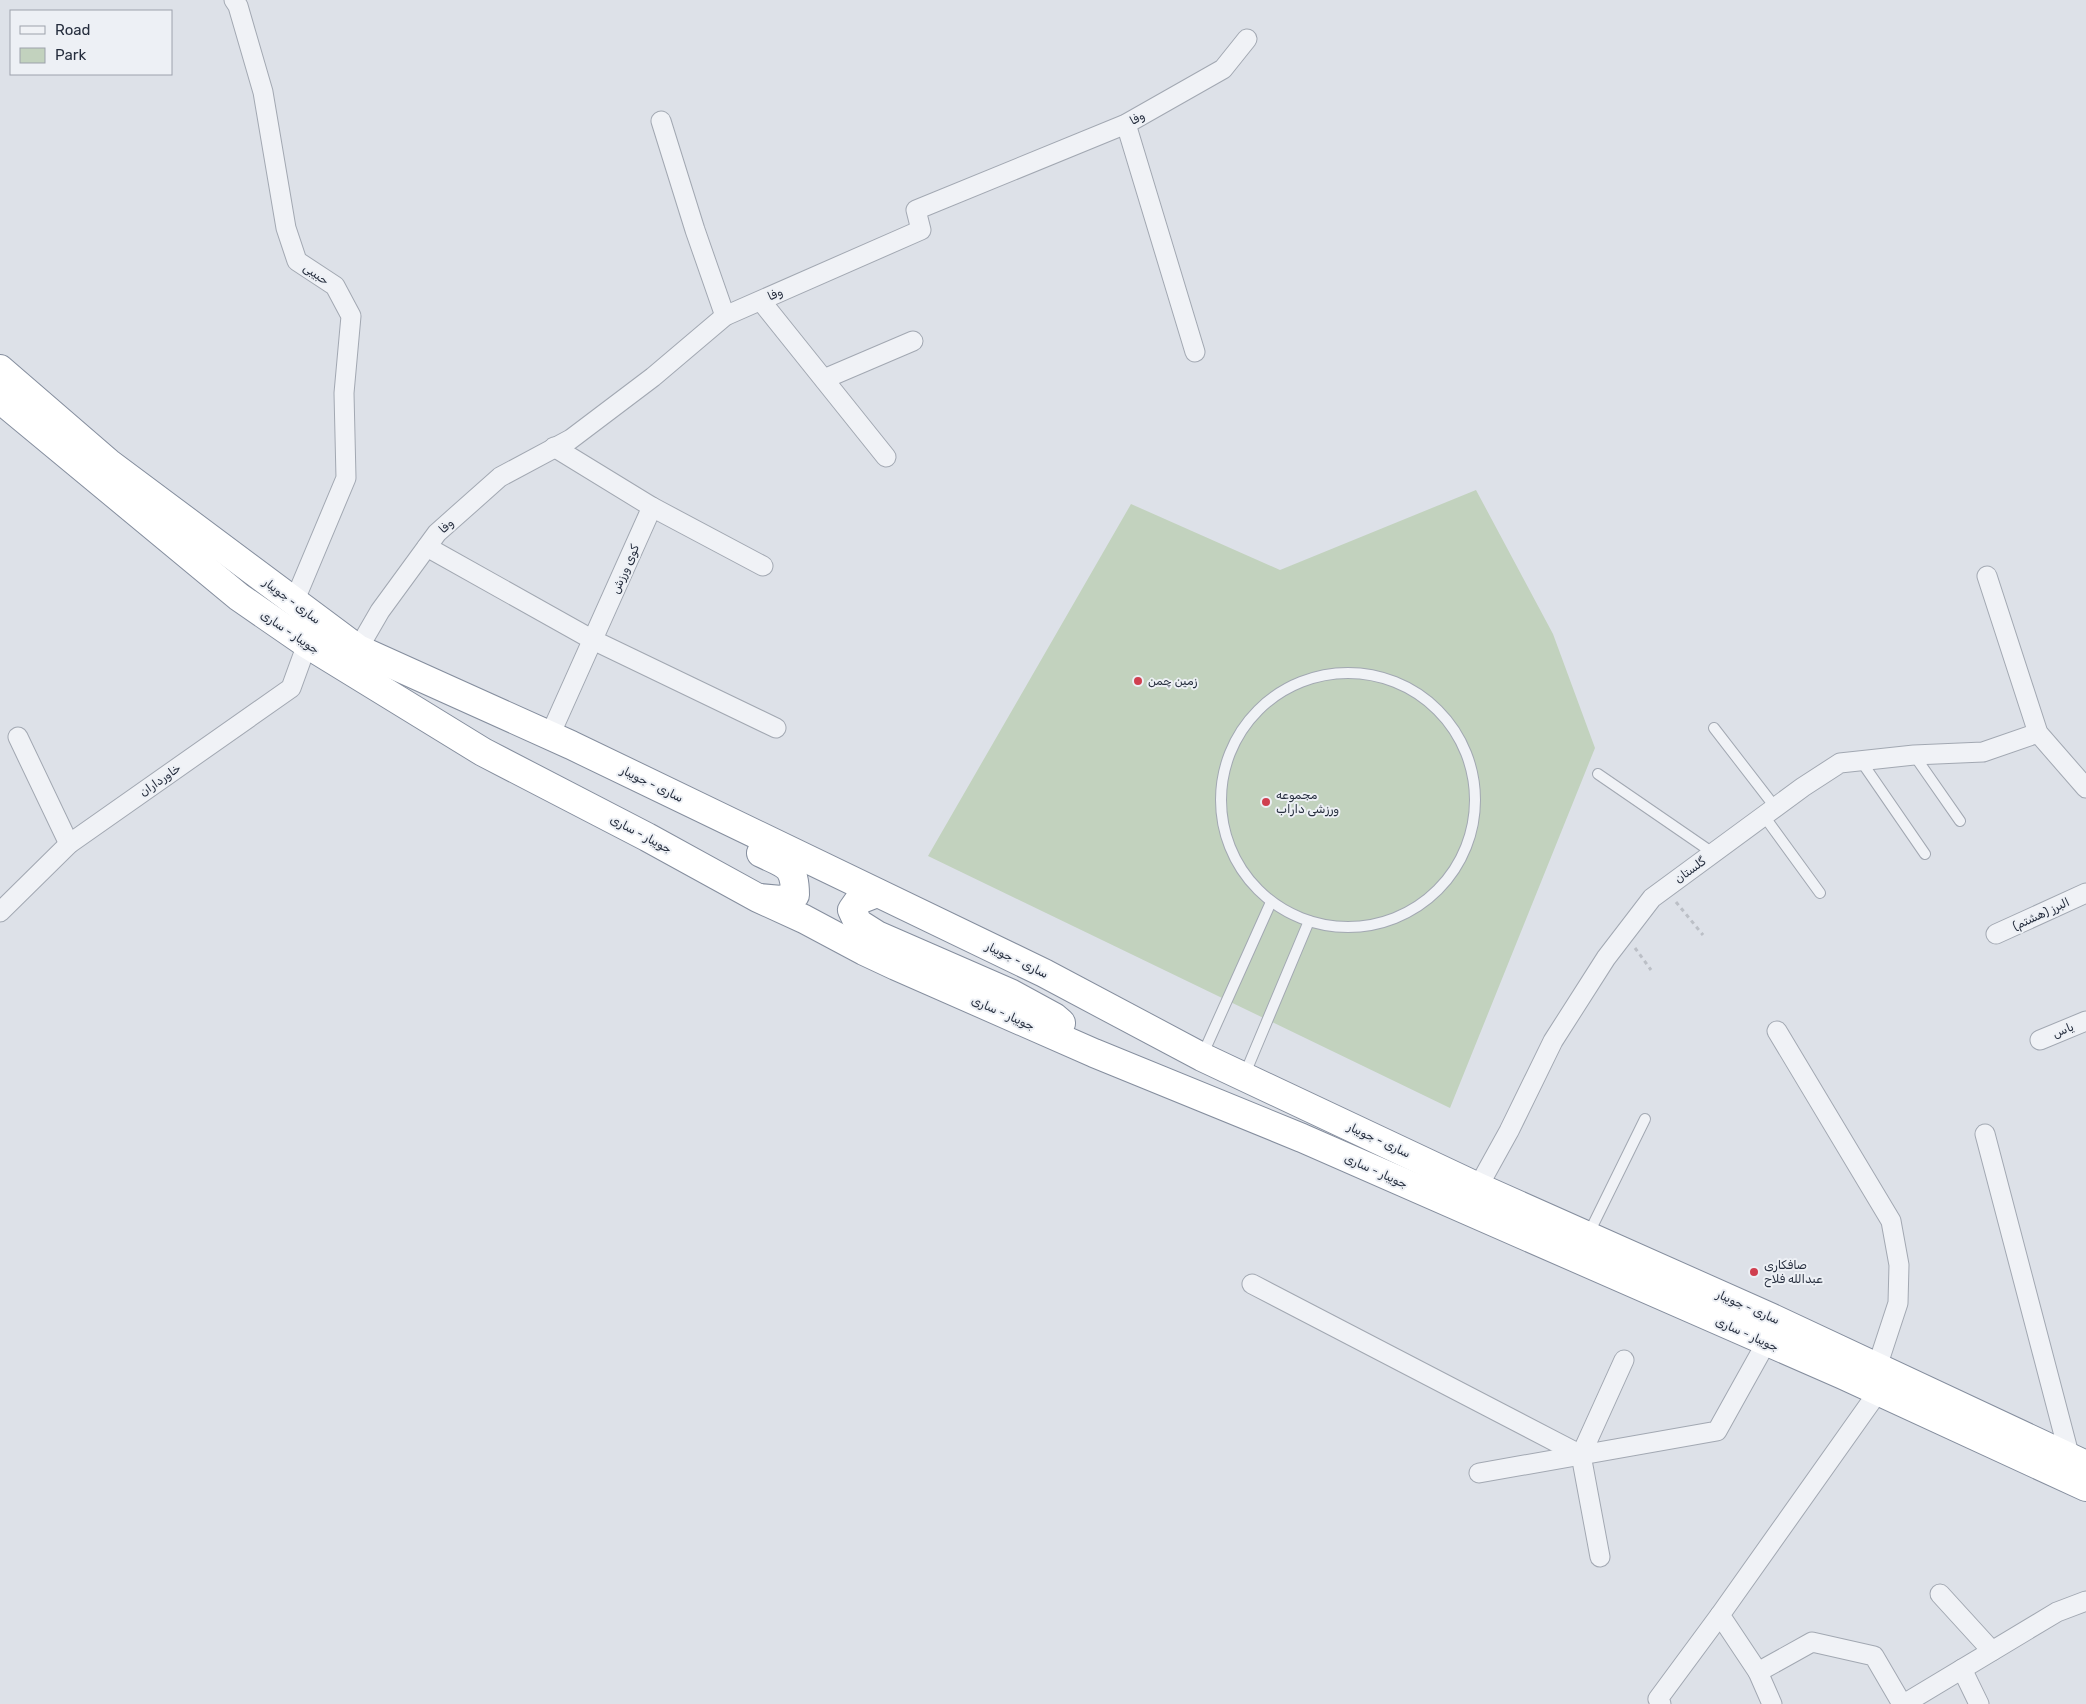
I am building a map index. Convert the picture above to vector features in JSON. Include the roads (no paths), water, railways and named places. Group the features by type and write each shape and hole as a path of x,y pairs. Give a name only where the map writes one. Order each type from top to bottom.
{"highway":[{"name":"ساری - جویبار","path":"0,369 110,464 358,649 550,735 1044,973 1202,1057 1478,1187 1587,1235 1878,1380 2078,1461"},
{"name":"جویبار - ساری","path":"0,399 239,597 307,644 483,752 647,837 758,898 804,919 864,951 1094,1053 1302,1138 1766,1343 1878,1380 2086,1487"},
{"path":"660,788 677,807 710,830 787,865 795,879 795,895 781,900 758,898"},
{"path":"877,893 858,900 852,910 858,923 877,935 1010,993 1054,1017 1094,1053"}],"street":[{"name":"حبیبی","path":"234,0 238,6 263,92 286,228 297,261 335,286 351,316 344,392 346,478 294,602"},
{"name":"وفا","path":"358,649 380,611 437,533 500,477 571,439 653,377 725,316 921,230 916,210 1126,124 1223,69 1246,39"},
{"path":"661,121 695,230 725,316"},
{"path":"1126,124 1194,352"},
{"path":"761,301 886,457"},
{"path":"824,379 913,341"},
{"path":"554,448 652,508 763,566"},
{"name":"کوی ورزش","path":"550,735 652,508"},
{"path":"427,547 594,640 776,728"},
{"path":"1987,576 2038,732 2086,788"},
{"name":"خاورداران","path":"0,912 69,844 291,688 307,644"},
{"name":"گلستان","path":"1478,1187 1509,1131 1553,1041 1606,958 1652,898 1803,787 1840,763 1914,755 1983,752 2038,732"},
{"path":"18,737 69,844"},
{"name":"البرز (هشتم)","path":"1996,934 2086,893"},
{"name":"یاس","path":"2040,1040 2086,1020"},
{"path":"1661,1704 1658,1699 1720,1614 1878,1380 1898,1303 1899,1265 1891,1220 1777,1031"},
{"path":"1985,1134 2078,1461"},
{"path":"1252,1284 1580,1455"},
{"path":"1479,1473 1717,1431 1766,1343"},
{"path":"1600,1557 1580,1455 1624,1360"},
{"path":"1940,1594 1992,1651"},
{"path":"1758,1672 1812,1642 1874,1656 1903,1704 2057,1612 2086,1601"},
{"path":"1720,1614 1758,1672 1772,1704"},
{"path":"1962,1669 1979,1704"}],"lane":[{"path":"1362,673 1402,684 1435,707 1460,739 1474,779 1474,822 1459,863 1431,896 1394,918 1352,927 1309,921 1271,902 1241,870 1224,832 1220,789 1230,749 1252,715 1284,689 1322,675 1362,673"},
{"path":"1714,728 1770,812 1820,893"},
{"path":"1914,755 1960,821"},
{"path":"1861,761 1925,854"},
{"path":"1598,774 1713,853"},
{"path":"1202,1057 1271,902"},
{"path":"1244,1077 1309,921"},
{"path":"1587,1235 1645,1119"}],"place":[{"name":"زمین چمن","path":"1138,681"},
{"name":"مجموعه ورزشی داراب","path":"1266,802"},
{"name":"صافکاری عبدالله فلاح","path":"1754,1272"}]}
